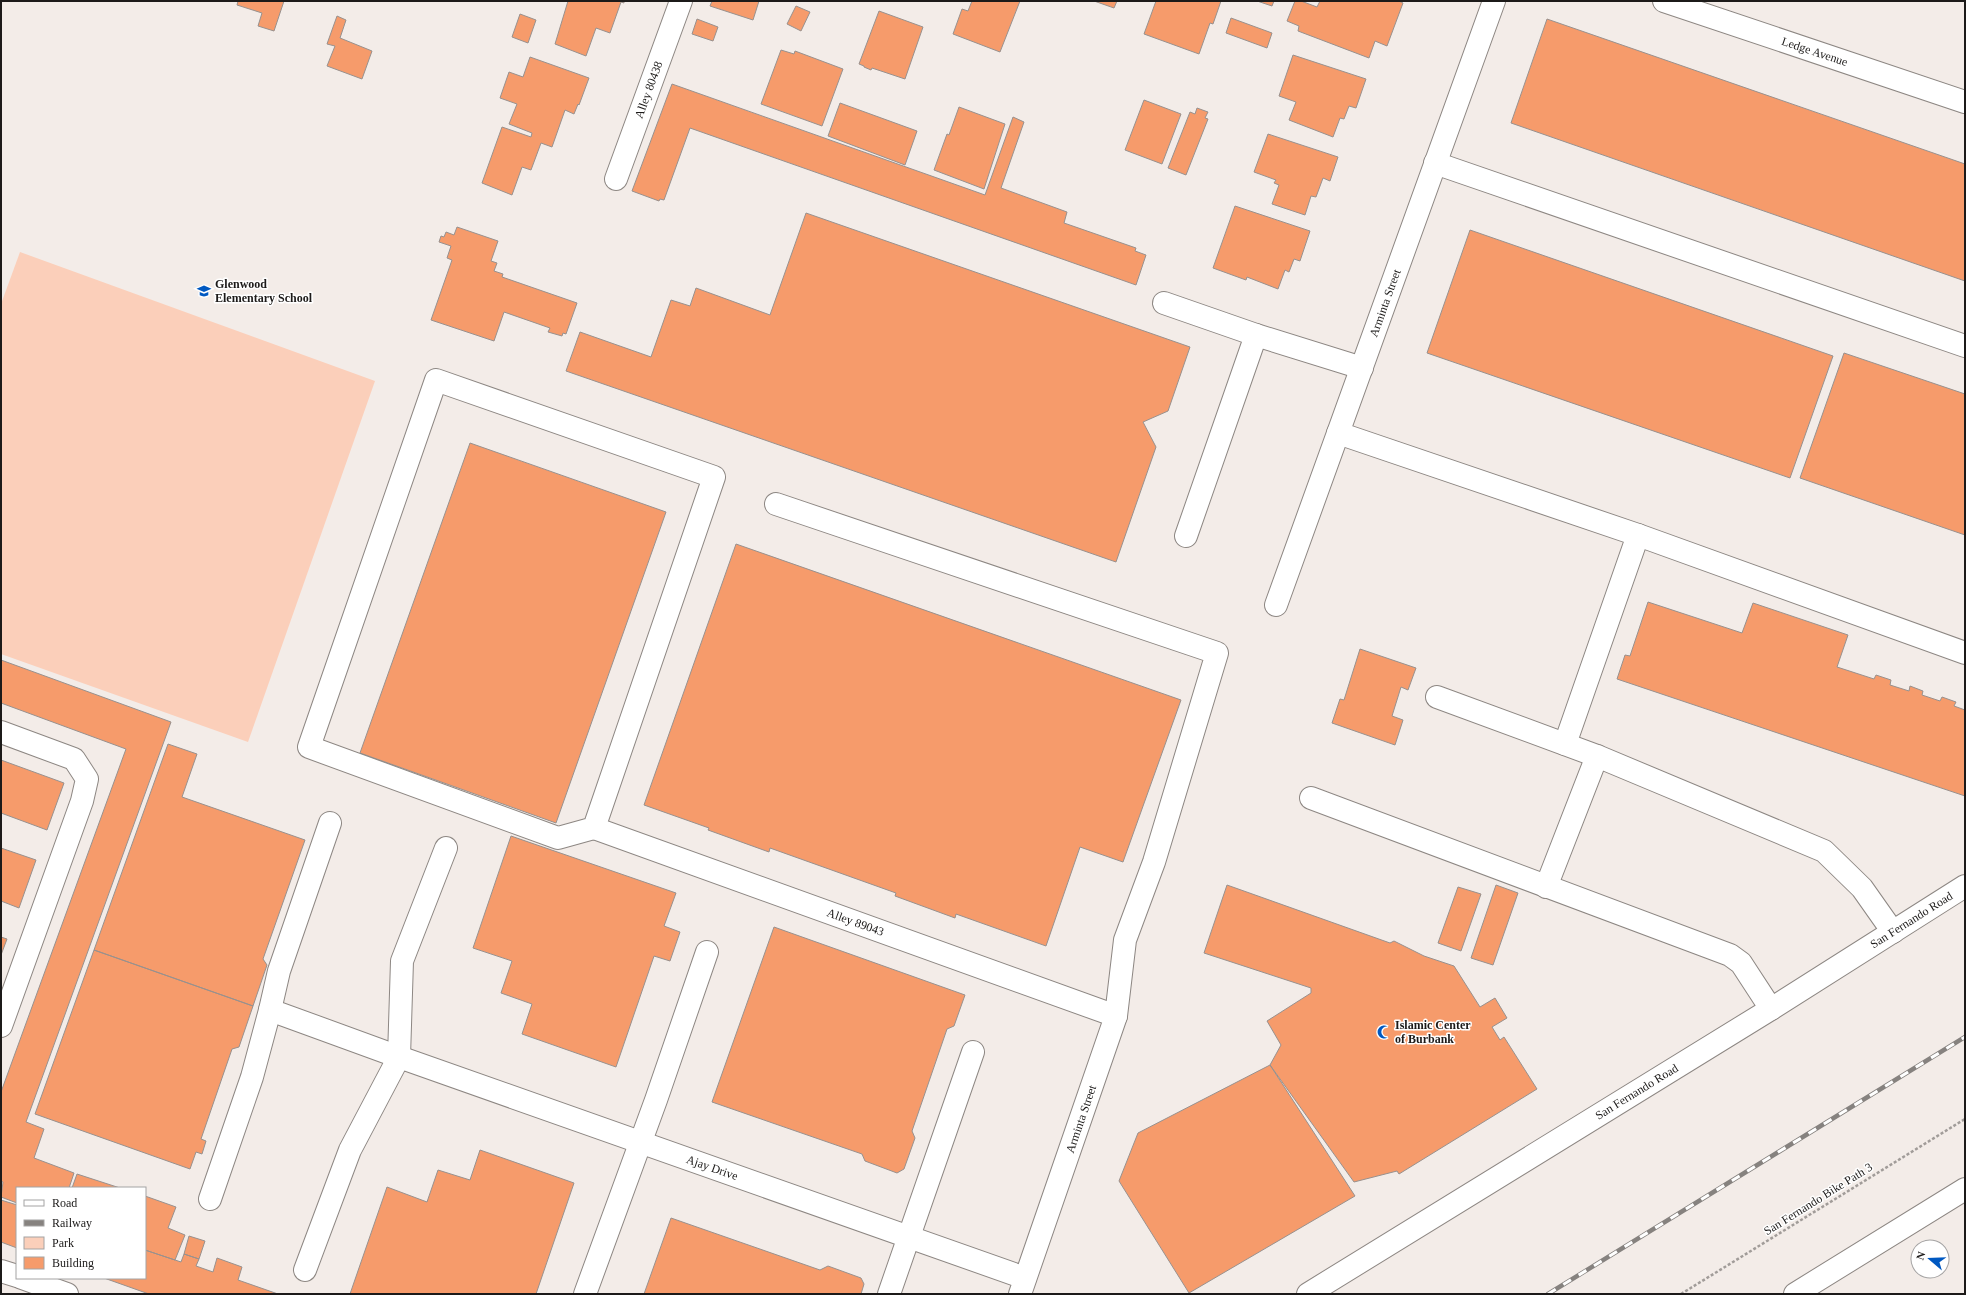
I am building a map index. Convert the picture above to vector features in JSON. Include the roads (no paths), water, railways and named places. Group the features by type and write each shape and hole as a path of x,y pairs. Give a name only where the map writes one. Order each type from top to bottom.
{"street":[{"name":"Alley 80438","path":"616,179 680,1"},
{"name":"Arminta Street","path":"1276,605 1494,1"},
{"name":"Ledge Avenue","path":"1664,1 1965,102"},
{"path":"1436,163 1965,346"},
{"path":"1164,303 1256,335 1362,368"},
{"path":"1186,536 1256,335"},
{"path":"436,380 714,477 594,828 558,838 309,747 436,380"},
{"path":"1338,433 1638,535 1965,653"},
{"name":"Arminta Street","path":"776,504 1217,653 1154,862 1125,940 1116,1016 1023,1286"},
{"path":"1565,744 1638,535"},
{"path":"1437,697 1597,756 1824,851 1862,888 1893,932"},
{"path":"1,732 74,759 87,779 82,802 1,1026"},
{"path":"1546,887 1597,756"},
{"path":"1311,798 1730,955 1741,964 1771,1009"},
{"path":"210,1199 252,1077 279,971 330,823"},
{"name":"Alley 89043","path":"594,828 1116,1016"},
{"path":"305,1270 350,1150 399,1057 402,961 446,848"},
{"name":"San Fernando Road","path":"1308,1294 1771,1009 1965,886"},
{"path":"586,1294 707,952"},
{"name":"Ajay Drive","path":"270,1010 399,1057 909,1236 1023,1286"},
{"path":"889,1294 973,1052"},
{"path":"1795,1294 1965,1189"},
{"path":"1,1271 16,1276"},
{"path":"25,1279 67,1294"}],"railway":[{"path":"1548,1294 1965,1037"}],"place":[{"name":"Glenwood Elementary School","path":"204,291"},
{"name":"Islamic Center of Burbank","path":"1384,1032"}]}
